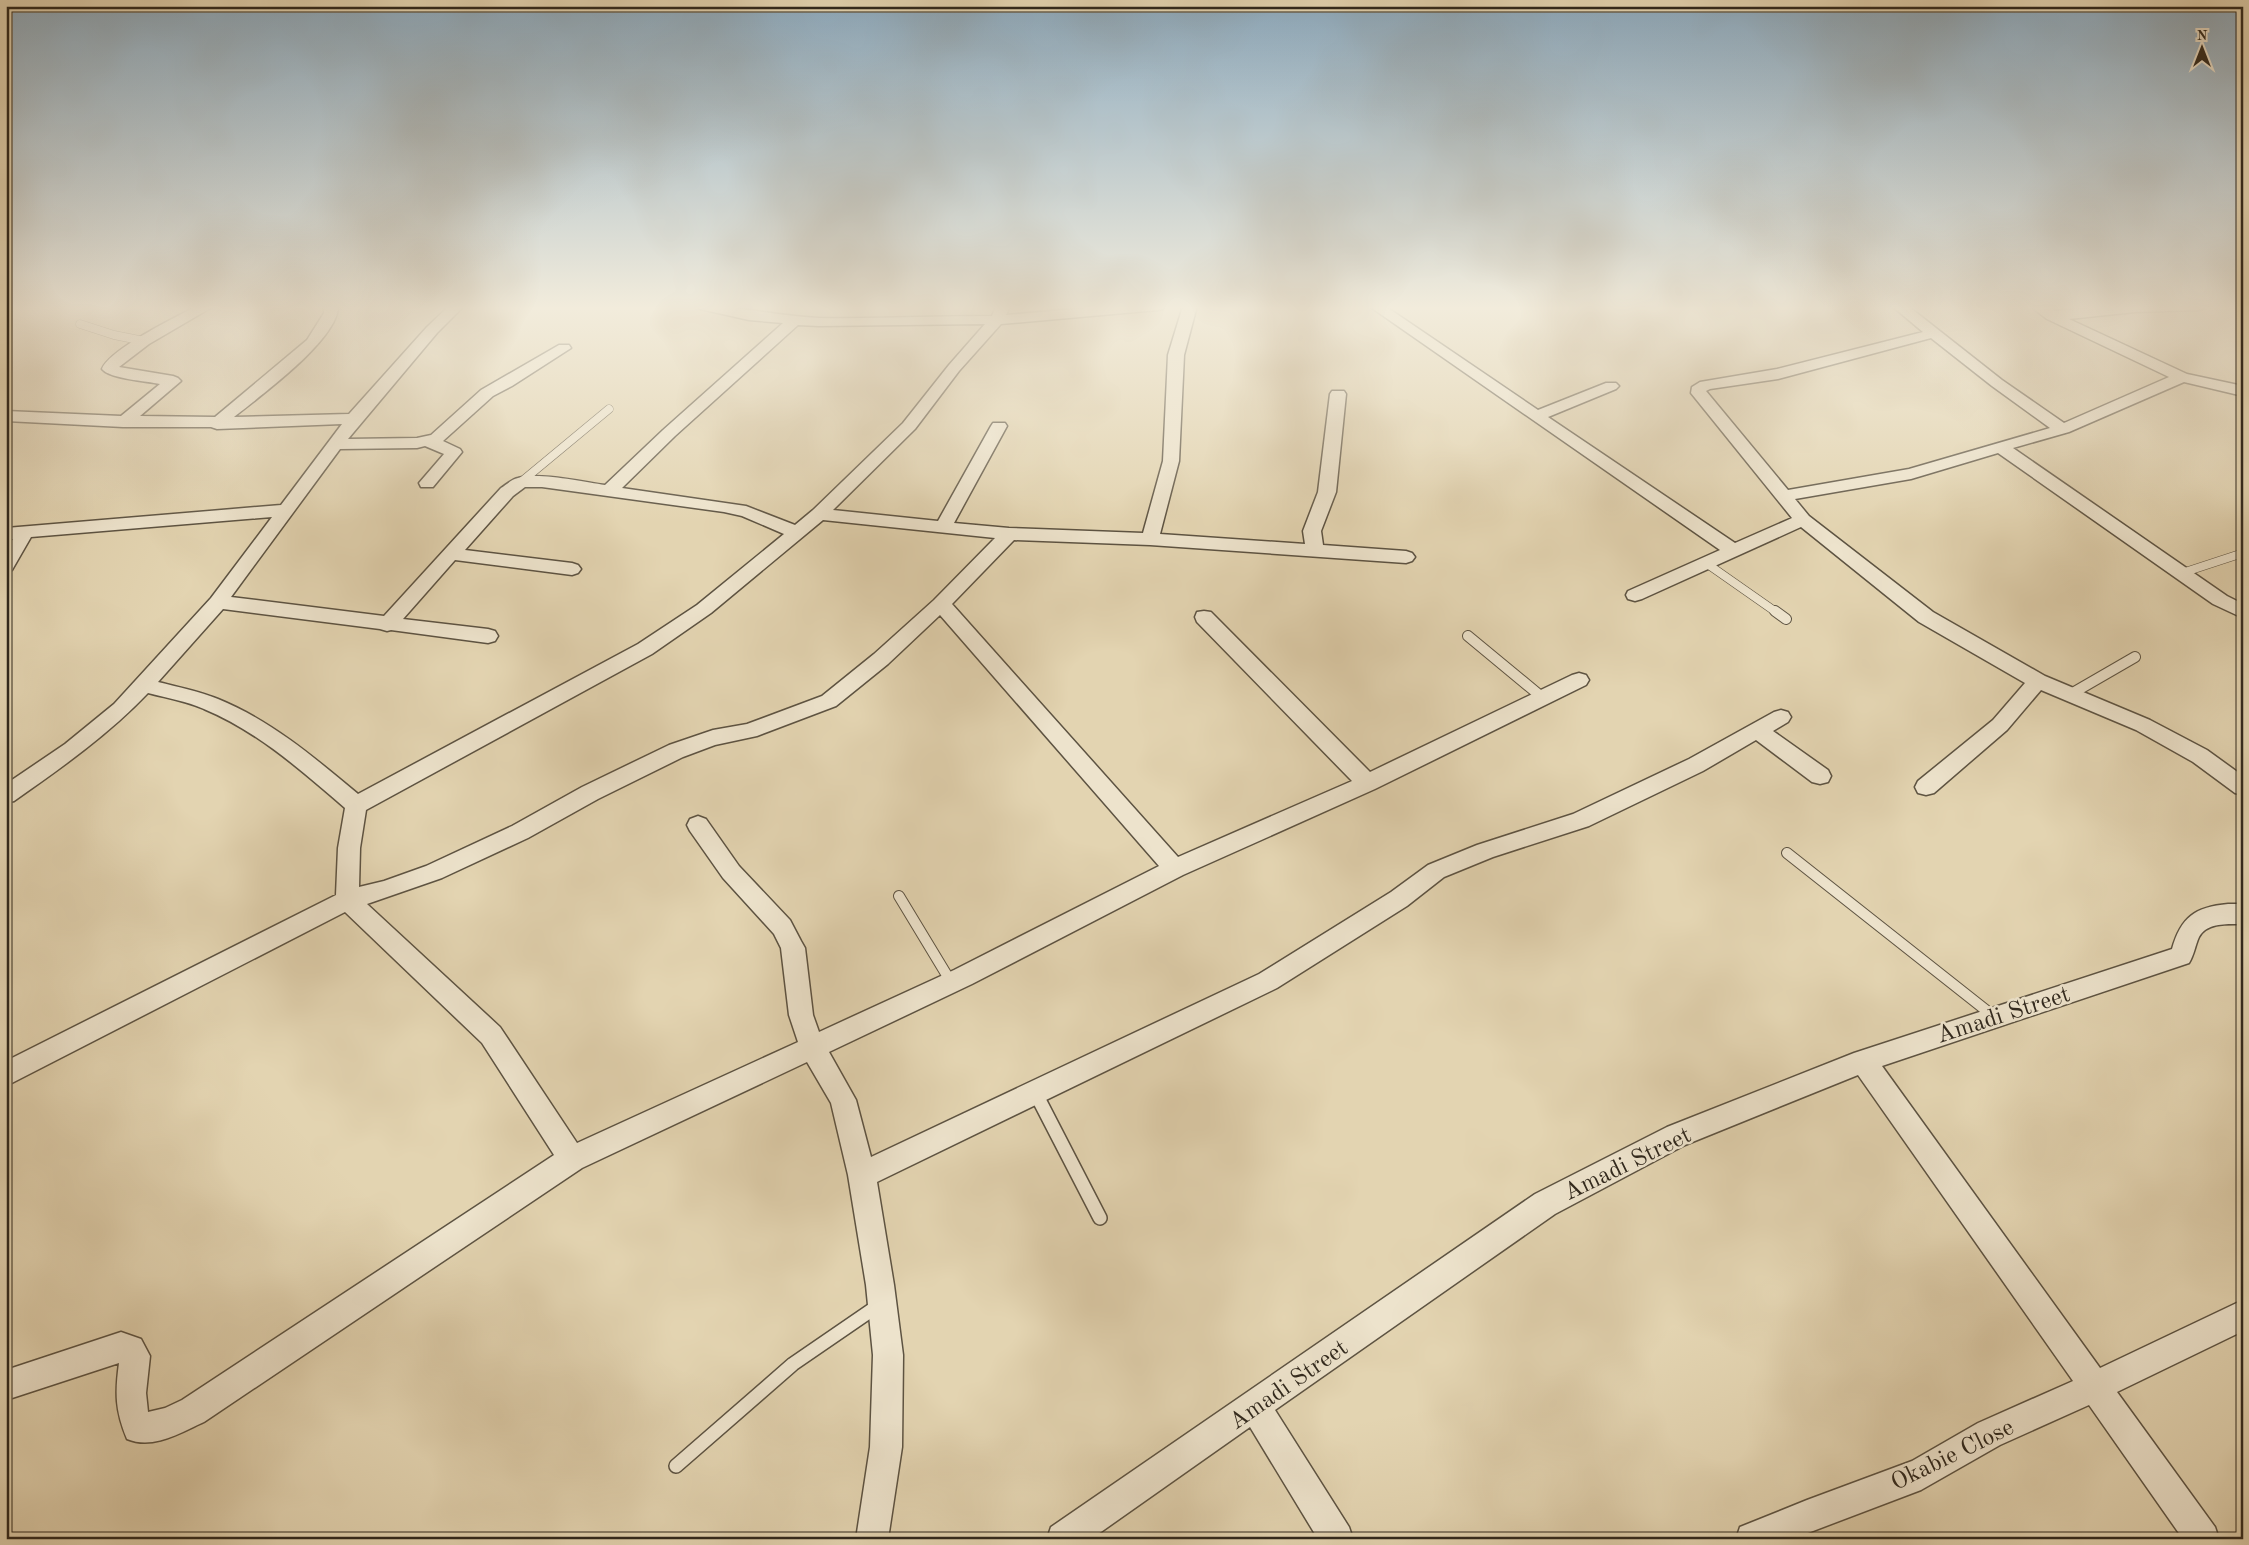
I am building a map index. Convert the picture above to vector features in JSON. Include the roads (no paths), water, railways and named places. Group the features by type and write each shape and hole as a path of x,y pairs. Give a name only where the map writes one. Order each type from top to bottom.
{"street":[{"path":"123,422 173,381 158,378"},
{"path":"217,424 271,378"},
{"path":"6,795 72,749 121,709 144,685 218,602 335,444 390,378"},
{"path":"335,444 393,444 428,441 437,438 487,393 515,378"},
{"path":"608,492 669,433 730,378"},
{"path":"356,805 645,649 704,609 819,514 909,426 946,378"},
{"path":"1150,539 1171,461 1175,378"},
{"path":"1481,378 1734,551"},
{"path":"1751,378 1705,385 1700,388 1699,393 1803,520 1926,617 2038,681 2143,725 2200,756 2243,787"},
{"path":"1992,378 2063,429"},
{"path":"1784,496 1911,474 2063,429 2179,378"},
{"path":"2186,378 2243,392"},
{"path":"1536,416 1611,386"},
{"path":"1315,551 1312,531 1327,492 1338,394"},
{"path":"6,416 123,422 217,424 354,420"},
{"path":"943,527 999,426"},
{"path":"428,441 454,452 428,483"},
{"path":"2000,447 2220,600 2243,612"},
{"path":"387,625 507,492 521,482 531,481 746,511 796,532"},
{"path":"6,534 286,510"},
{"path":"819,514 1009,534 1150,539 1406,557"},
{"path":"1634,595 1803,520"},
{"path":"6,566 25,533"},
{"path":"6,1074 347,900 386,890 434,872 520,832 590,793 676,751 713,738 750,731 829,701 881,659 941,604 1009,534"},
{"path":"451,554 572,569"},
{"path":"218,602 387,625 488,636"},
{"path":"941,604 1175,869"},
{"path":"1204,617 1367,783"},
{"path":"6,1385 121,1347 130,1350 135,1356 130,1400 132,1416 138,1428 152,1428 172,1421 194,1411 572,1159 951,982 1175,869 1367,783 1579,680"},
{"path":"1926,787 2000,725 2038,681"},
{"path":"144,685 217,706 257,728 303,758 356,805"},
{"path":"862,1175 1268,981 1399,899 1436,871 1486,851 1581,820 1696,765 1780,717"},
{"path":"1757,730 1820,776"},
{"path":"356,805 349,848 347,900 491,1035 572,1159"},
{"path":"698,825 732,872 782,927 786,934 794,955 801,1014 812,1047 843,1100 862,1175 888,1355 886,1447 872,1539"},
{"name":"Amadi Street","path":"1064,1539 1545,1204 1676,1136 1863,1060 2181,956 2189,933 2199,921 2217,914 2243,914"},
{"path":"1863,1060 2203,1539"},
{"name":"Okabie Close","path":"1752,1539 1807,1516 1921,1474 1989,1434 2094,1387 2243,1315"},
{"path":"1255,1407 1337,1539"}],"lane":[{"path":"521,482 609,409"},
{"path":"2182,573 2243,553"},
{"path":"1706,564 1786,619"},
{"path":"1468,636 1543,698"},
{"path":"2071,694 2135,657"},
{"path":"1787,853 1993,1016"},
{"path":"899,896 951,982"},
{"path":"1035,1092 1100,1218"},
{"path":"676,1466 794,1364 882,1304"}]}
